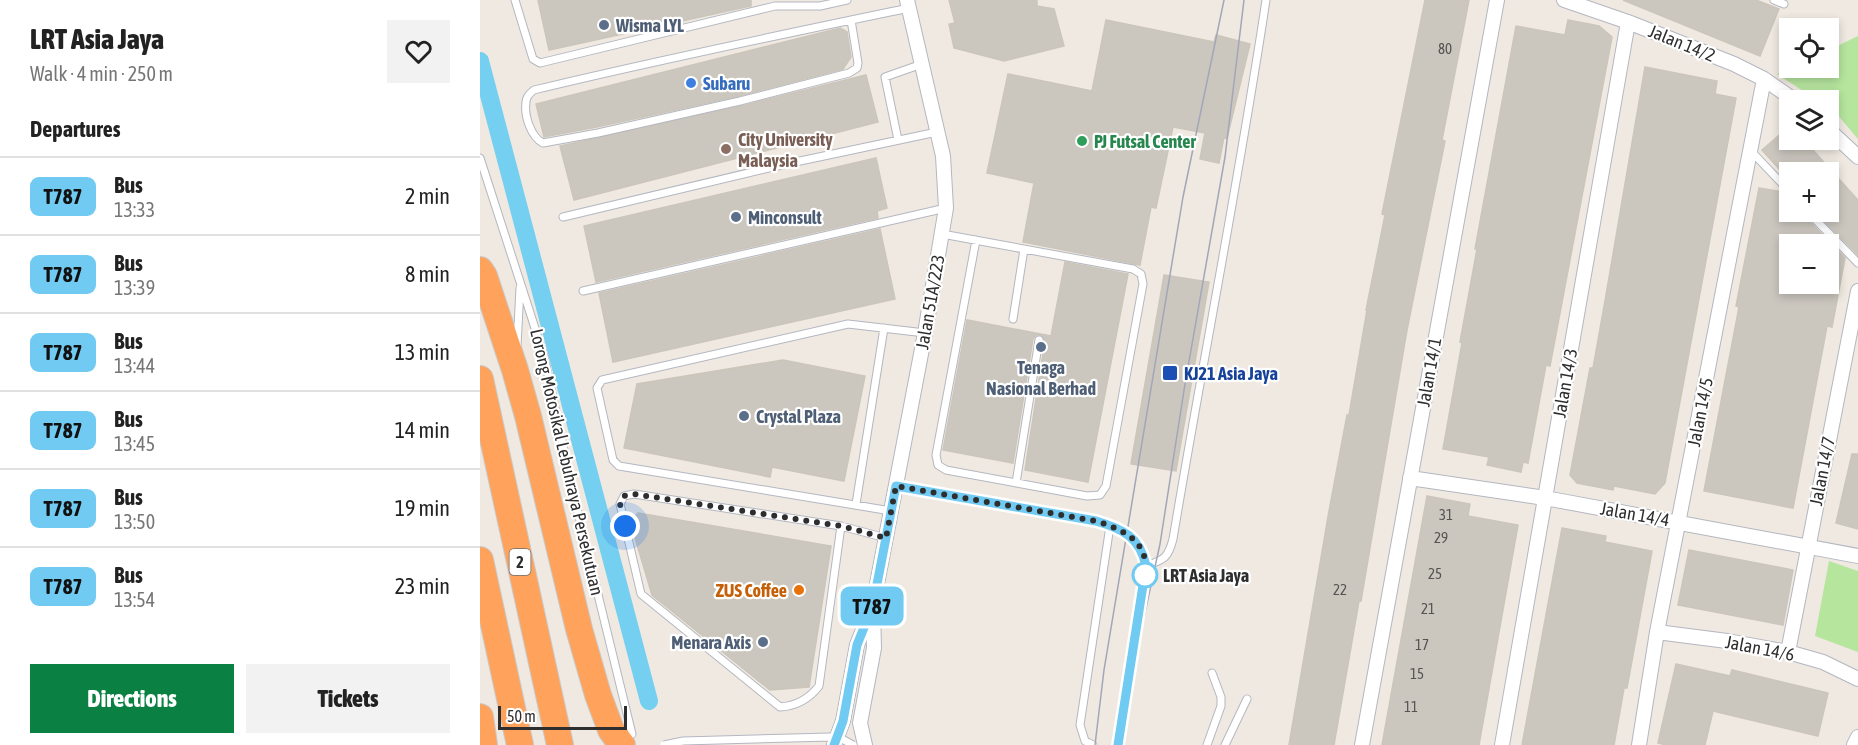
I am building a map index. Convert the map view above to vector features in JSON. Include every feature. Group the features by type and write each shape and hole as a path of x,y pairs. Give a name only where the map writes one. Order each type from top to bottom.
{"highway":[{"path":"480,270 515,370 582,640 602,704 611,729 627,740"},
{"name":"2","path":"480,380 560,745"},
{"name":"2","path":"480,560 520,745"},
{"path":"480,719 484,745"}],"street":[{"name":"Jalan 14/1","path":"1362,745 1497,0"},
{"name":"Jalan 14/2","path":"1564,0 1628,22 1734,64 1780,90"},
{"name":"Jalan 51A/223","path":"834,745 843,721 857,645 873,605 925,333 946,208 943,156 908,4"},
{"name":"Jalan 14/3","path":"1502,745 1628,22"},
{"name":"Jalan 14/5","path":"1639,745 1657,632 1764,79"},
{"path":"1839,139 1858,157"},
{"name":"Jalan 14/7","path":"1788,652 1858,291"},
{"name":"Jalan 14/4","path":"1410,478 1545,498 1858,556"},
{"name":"Jalan 51A/223","path":"865,745 860,723 874,648 873,605"},
{"name":"Jalan 14/6","path":"1657,632 1788,652 1823,662 1858,680"},
{"path":"1854,745 1858,737"}],"lane":[{"path":"515,0 533,59 540,63 775,6 847,0"},
{"path":"1146,566 1164,560 1170,551 1173,539 1245,135 1266,0"},
{"path":"1774,0 1784,4"},
{"path":"851,20 858,63 857,68 849,74 598,133 543,142 537,140 532,134 525,102 534,90 851,20 908,4"},
{"path":"898,140 885,77 922,64"},
{"path":"563,217 786,164 937,132"},
{"path":"1751,151 1779,180"},
{"name":"Lorong Motosikal Lebuhraya Persekutuan","path":"480,158 544,356 627,740"},
{"path":"583,291 946,208"},
{"path":"1818,222 1858,263"},
{"path":"942,234 976,240 1133,269 1141,274 1143,284 1104,491 1100,495 1091,497 946,470 941,468 936,460 976,240"},
{"path":"1013,319 1024,249"},
{"path":"515,370 520,282"},
{"path":"891,511 619,466 613,460 597,388 602,380 848,324 925,333"},
{"path":"856,504 884,328"},
{"path":"1016,483 1039,340"},
{"path":"896,486 1096,521 1130,535 1144,554 1146,566 1119,745"},
{"path":"841,526 819,686 811,696 790,706 780,707 641,594 620,504 624,496 634,494 841,526 886,538"},
{"path":"1093,745 1085,741 1080,725 1110,526"},
{"path":"1210,744 1221,706 1221,697 1212,673"},
{"path":"1225,745 1247,699"},
{"path":"664,745 683,741 830,737 853,745"}],"green space":[{"path":"1858,36 1858,139 1839,117 1839,90 1802,90 1783,78 1839,78 1839,45"},
{"path":"1829,561 1858,571 1858,652 1815,636"}],"building":[{"name":"Wisma LYL","path":"538,0 751,0 751,6 549,50"},
{"path":"949,0 1037,0 1037,6 1054,9 1064,46 1004,61 954,48 949,24 955,23"},
{"path":"1425,0 1469,0 1442,140 1445,141 1407,330 1334,745 1289,745 1329,511 1347,415 1349,415 1366,310 1385,215 1382,214"},
{"path":"1623,0 1756,0 1779,9 1760,56"},
{"path":"1106,20 1214,42 1216,35 1250,44 1219,163 1200,159 1205,133 1173,127 1156,208 1151,207 1140,265 1023,242 1034,183 987,173 1008,74 1092,91"},
{"path":"1568,20 1599,26 1612,37 1550,366 1546,365 1528,463 1523,462 1521,472 1487,465 1489,457 1443,449 1462,343 1460,342 1477,249 1475,249 1516,26 1565,35"},
{"name":"Subaru","path":"840,28 847,32 851,57 843,69 739,96 544,137 536,104"},
{"path":"1645,67 1717,81 1715,94 1736,98 1665,483 1655,494 1614,486 1613,490 1577,483 1570,475 1590,368 1593,368"},
{"path":"866,75 878,122 574,200 560,146 741,106"},
{"path":"1779,135 1779,150 1813,150 1824,162 1779,162 1779,169 1762,150"},
{"name":"Minconsult","path":"876,158 887,208 877,211 878,218 596,282 584,226"},
{"path":"1839,179 1858,200 1858,255 1825,222 1839,222"},
{"path":"1759,188 1779,191 1779,222 1810,222 1822,234 1779,234 1779,294 1838,294 1832,327 1827,326 1793,508 1704,491 1739,307 1736,306"},
{"path":"880,229 895,299 613,362 599,293"},
{"path":"1839,252 1845,258 1839,290"},
{"path":"1065,262 1128,274 1088,482 1025,470 1045,341 1040,335 1036,335 1033,339 1013,463 943,450 967,320 1051,336"},
{"name":"KJ21 Asia Jaya","path":"1164,275 1209,282 1176,471 1131,464"},
{"name":"Crystal Plaza","path":"783,360 865,376 844,481 772,467 770,477 624,448 637,384"},
{"path":"1852,454 1858,454 1858,529 1836,523"},
{"path":"1427,496 1470,504 1468,516 1518,525 1479,745 1382,745"},
{"name":"Menara Axis","path":"638,513 831,546 809,687 770,690 652,595 630,521"},
{"path":"1562,528 1606,536 1605,542 1652,551 1627,688 1624,688 1614,745 1522,745"},
{"path":"1689,550 1793,570 1783,625 1678,605"},
{"path":"1676,664 1730,676 1732,670 1828,693 1818,736 1713,711 1705,745 1658,743"}],"waterway":[{"path":"480,61 649,701"}],"tram line":[{"path":"1095,745 1104,670 1183,197 1224,0"},
{"path":"1116,745 1160,544 1185,384 1225,157 1244,0"}],"bus line":[{"name":"T787","path":"834,745 843,721 857,645 873,605 896,486 1096,521 1130,535 1144,554 1146,566 1118,745"}],"place":[{"name":"Wisma LYL","path":"604,25"},
{"name":"Subaru","path":"691,83"},
{"name":"PJ Futsal Center","path":"1082,141"},
{"name":"City University Malaysia","path":"726,149"},
{"name":"Minconsult","path":"736,217"},
{"name":"Tenaga Nasional Berhad","path":"1041,347"},
{"name":"KJ21 Asia Jaya","path":"1170,373"},
{"name":"Crystal Plaza","path":"744,416"},
{"name":"LRT Asia Jaya","path":"1145,575"},
{"name":"ZUS Coffee","path":"799,590"},
{"name":"Menara Axis","path":"763,642"}],"route":[{"path":"625,526 620,504 624,496 634,494 841,526 886,538 896,486 1096,521 1110,526 1130,535 1140,547 1144,554 1145,575"}]}
